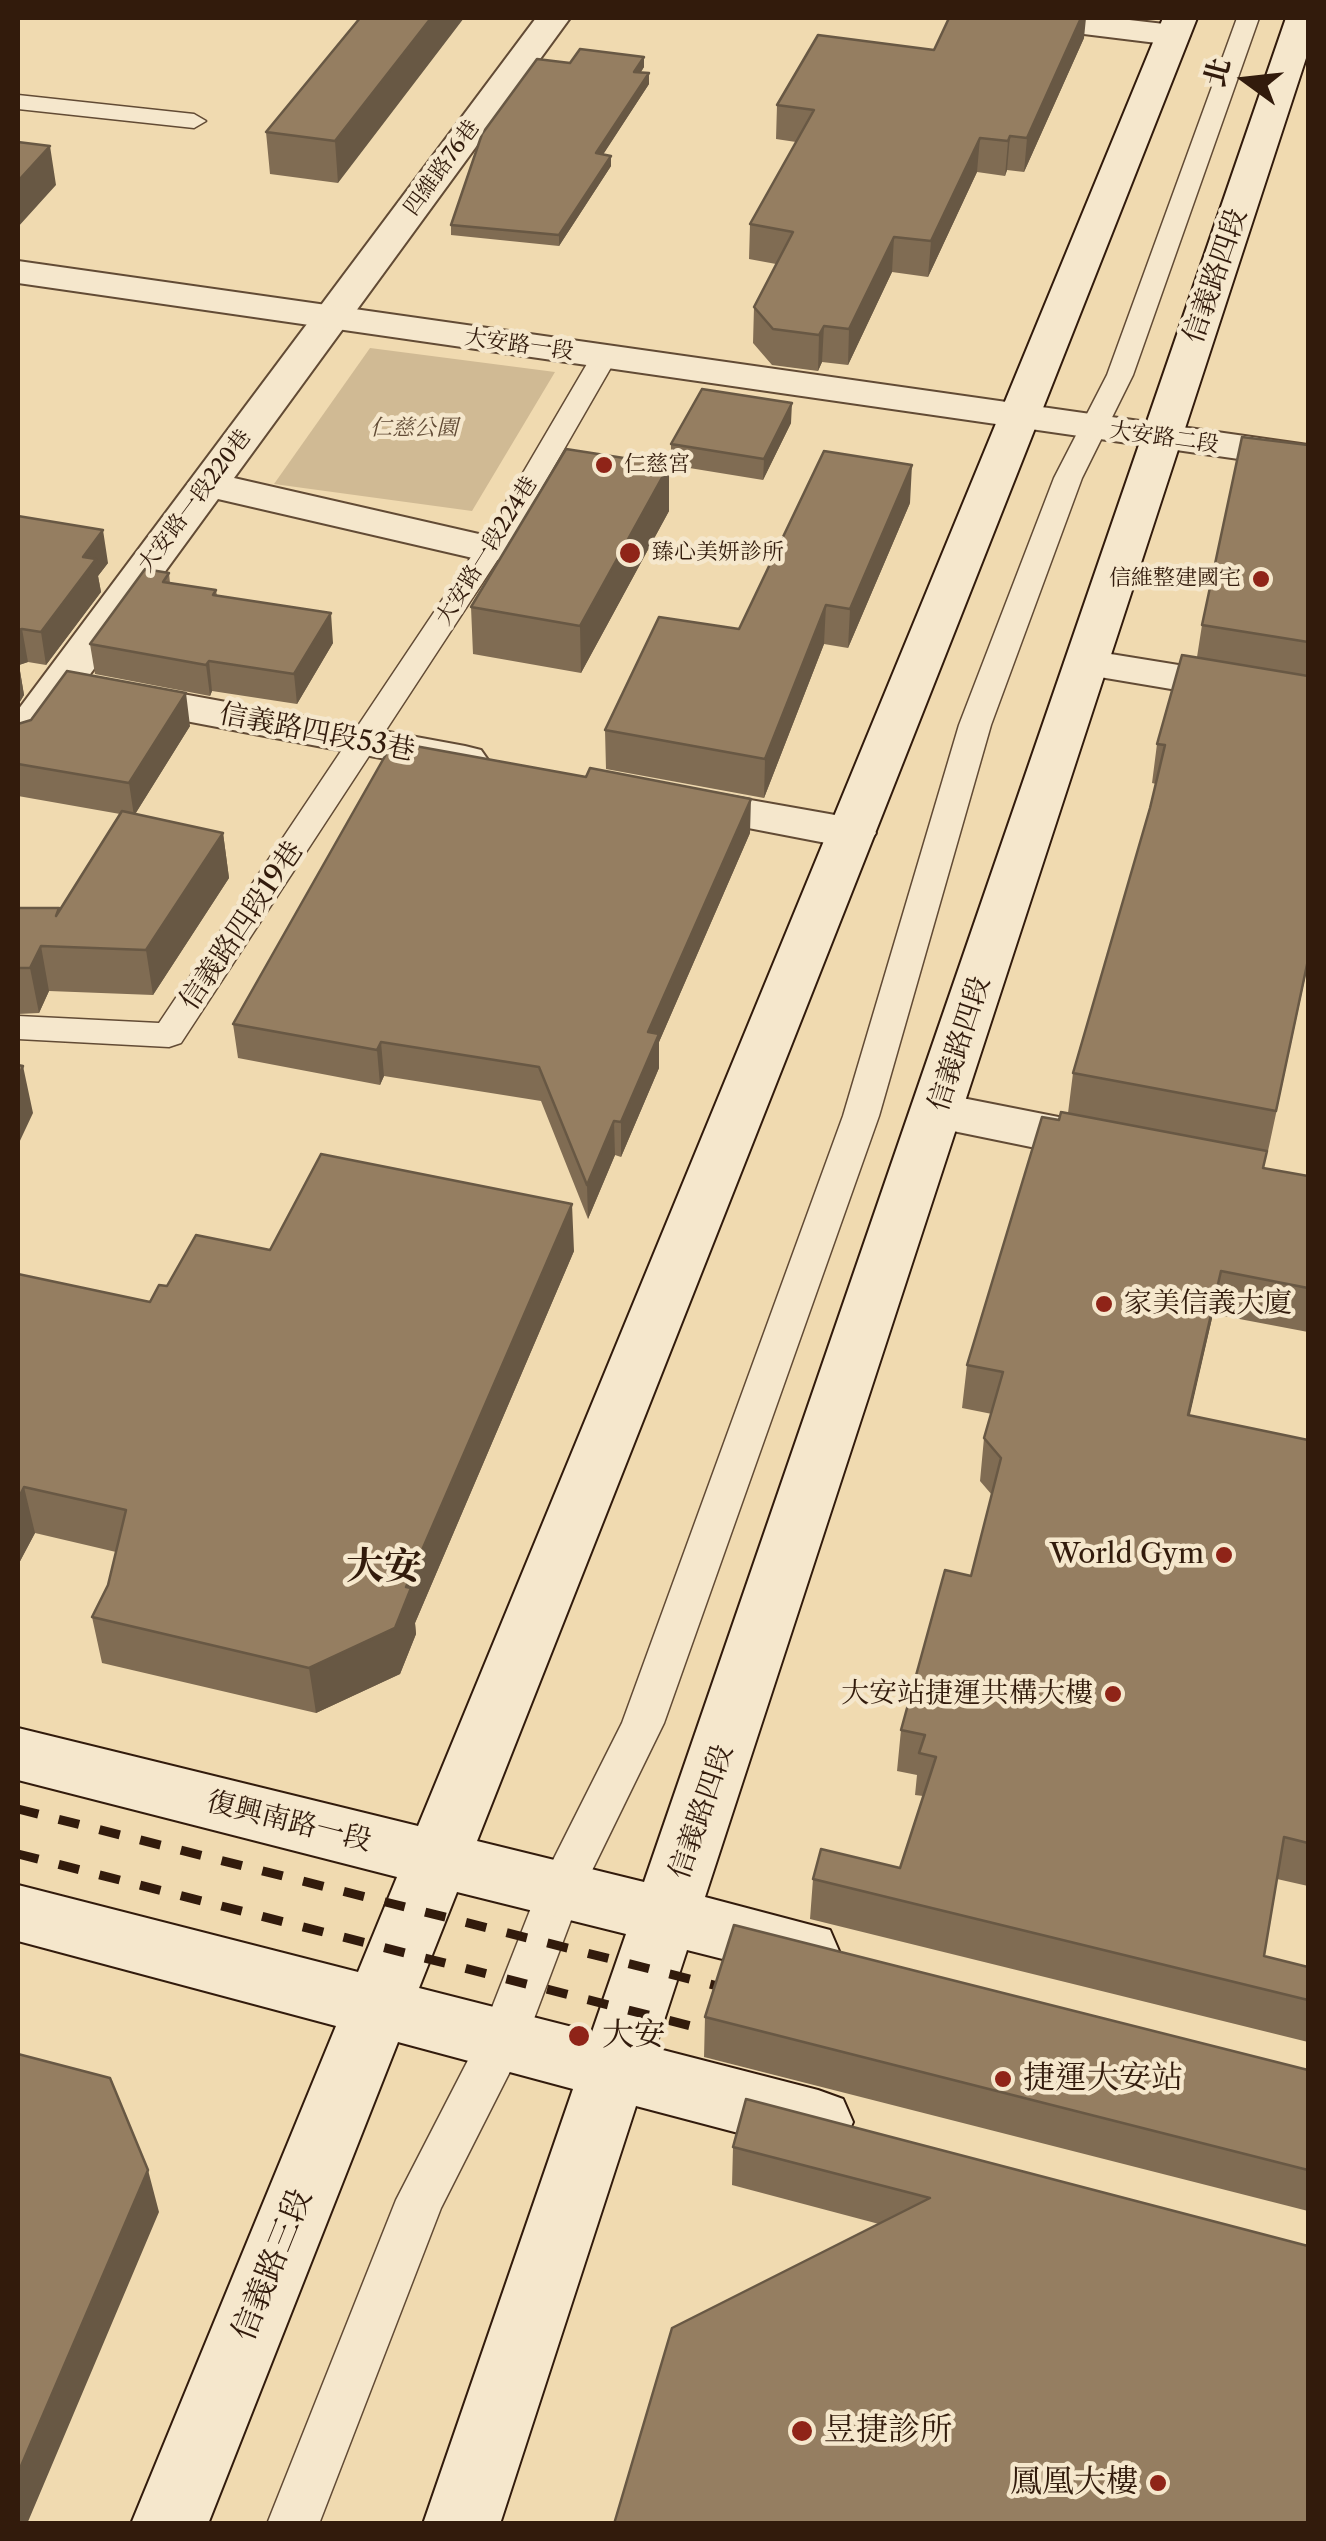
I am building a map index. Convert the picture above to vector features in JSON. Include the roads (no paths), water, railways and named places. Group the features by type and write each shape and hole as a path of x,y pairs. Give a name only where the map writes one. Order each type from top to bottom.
{"main road":[{"name":"四維路76巷","path":"331,318 553,18"},
{"path":"375,2007 1177,26 1035,18"},
{"name":"信義路四段","path":"614,2070 1162,438 1297,71 1303,18"},
{"name":"大安路一段","path":"18,272 1020,417"},
{"name":"大安路一段220巷","path":"18,741 38,681 207,484 331,318"},
{"name":"大安路二段","path":"1020,417 1308,458"},
{"path":"207,484 490,549"},
{"path":"1086,663 1308,699"},
{"name":"信義路四段53巷","path":"38,681 501,767"},
{"path":"636,793 852,832"},
{"path":"937,1111 1157,1153"},
{"name":"復興南路一段","path":"18,1754 870,1967"},
{"path":"18,1913 886,2140"},
{"name":"信義路三段","path":"169,2524 375,2007"},
{"path":"461,2524 614,2070"}],"lane":[{"name":"信義路四段","path":"503,2040 560,1890 642,1723 861,1116 976,725 1068,478 1120,375 1248,18"},
{"path":"18,102 194,121"},
{"name":"大安路一段224巷","path":"366,742 490,549 604,357"},
{"name":"信義路四段19巷","path":"18,1028 169,1034 366,742"},
{"path":"293,2524 420,2200 503,2040"}],"railway":[{"path":"18,1809 741,1992"},
{"path":"18,1854 730,2036"}],"place":[{"name":"仁慈宮","path":"604,465"},
{"name":"臻心美妍診所","path":"630,553"},
{"name":"信維整建國宅","path":"1261,579"},
{"name":"家美信義大廈","path":"1104,1304"},
{"name":"World Gym","path":"1224,1555"},
{"name":"大安站捷運共構大樓","path":"1113,1694"},
{"name":"大安","path":"579,2036"},
{"name":"捷運大安站","path":"1003,2079"},
{"name":"昱捷診所","path":"802,2431"},
{"name":"鳳凰大樓","path":"1158,2483"}],"district":[{"name":"大安","path":"384,1568"}],"park label":[{"name":"仁慈公園","path":"414,429"}]}
